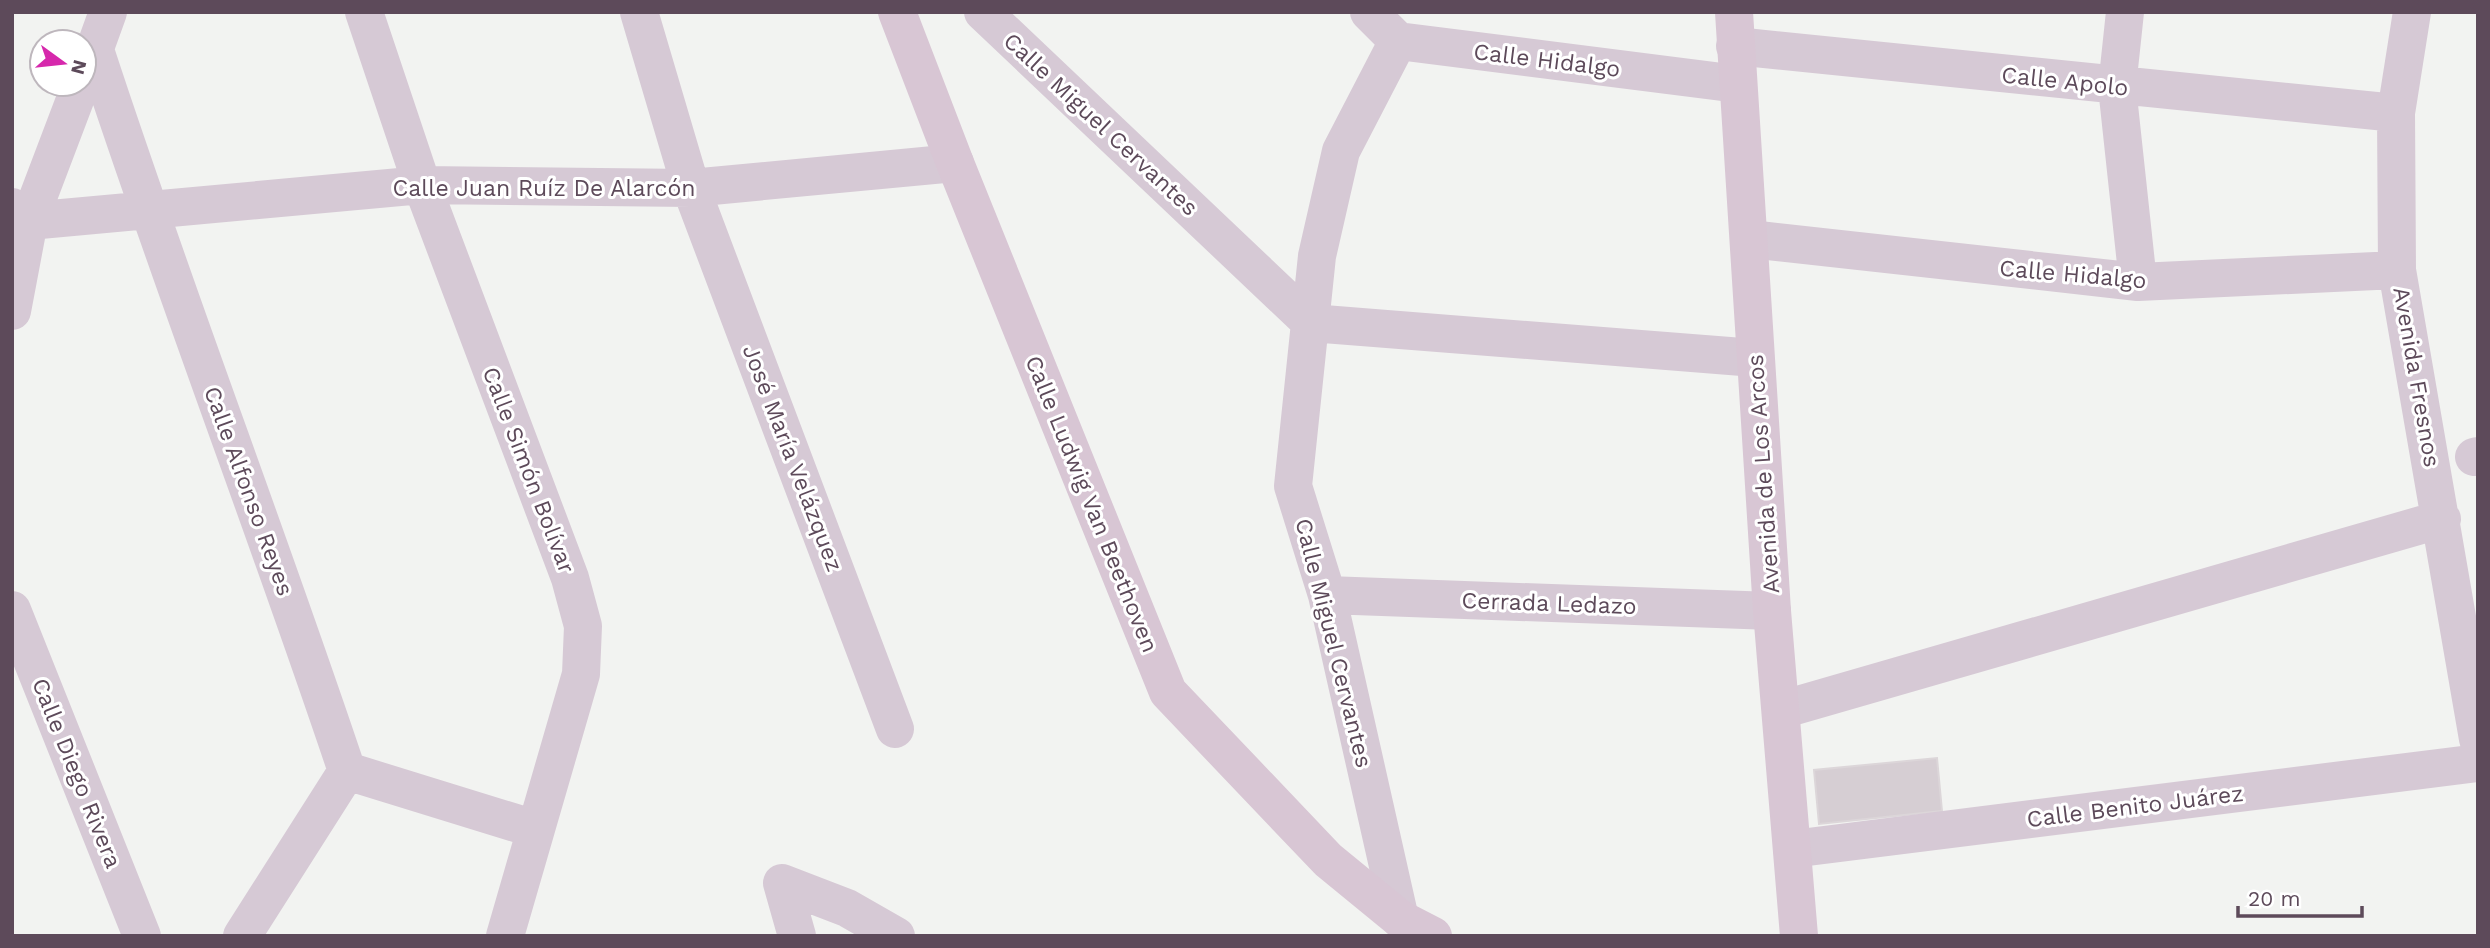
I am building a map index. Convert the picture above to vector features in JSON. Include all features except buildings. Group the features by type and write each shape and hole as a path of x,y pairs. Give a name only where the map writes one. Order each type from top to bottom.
{"street":[{"path":"98,40 108,12"},
{"name":"Calle Simón Bolívar","path":"364,12 422,185 570,578 583,626 582,674 505,936"},
{"name":"José María Velázquez","path":"639,12 691,188 895,729"},
{"name":"Calle Ludwig Van Beethoven","path":"898,12 955,163 1168,692 1328,860 1417,927"},
{"name":"Calle Miguel Cervantes","path":"983,12 1311,323"},
{"path":"1369,12 1398,41"},
{"path":"2125,12 2117,87 2138,282"},
{"name":"Avenida Fresnos","path":"2412,12 2396,113 2397,270 2475,715"},
{"name":"Calle Apolo","path":"1734,29 2117,87 2396,113"},
{"name":"Avenida de Los Arcos","path":"1734,29 1750,239 1772,611 1800,936"},
{"name":"Calle Miguel Cervantes","path":"1398,41 1341,151 1317,256 1293,486 1327,594 1417,927"},
{"name":"Calle Hidalgo","path":"1398,41 1738,84"},
{"name":"Calle Alfonso Reyes","path":"98,96 148,212 302,635 347,771"},
{"path":"12,311 20,214 74,98"},
{"name":"Calle Juan Ruíz De Alarcón","path":"20,214 148,212 422,185 691,188 955,163"},
{"name":"Calle Hidalgo","path":"1750,239 2138,282 2397,270"},
{"path":"1311,323 1755,358"},
{"path":"1781,710 2442,519"},
{"name":"Cerrada Ledazo","path":"1327,594 1772,611"},
{"name":"Calle Diego Rivera","path":"12,610 142,936"},
{"name":"Calle Benito Juárez","path":"1792,849 2478,763"},
{"path":"242,936 347,771 535,829"},
{"path":"797,936 782,883 847,908 896,936"}]}
